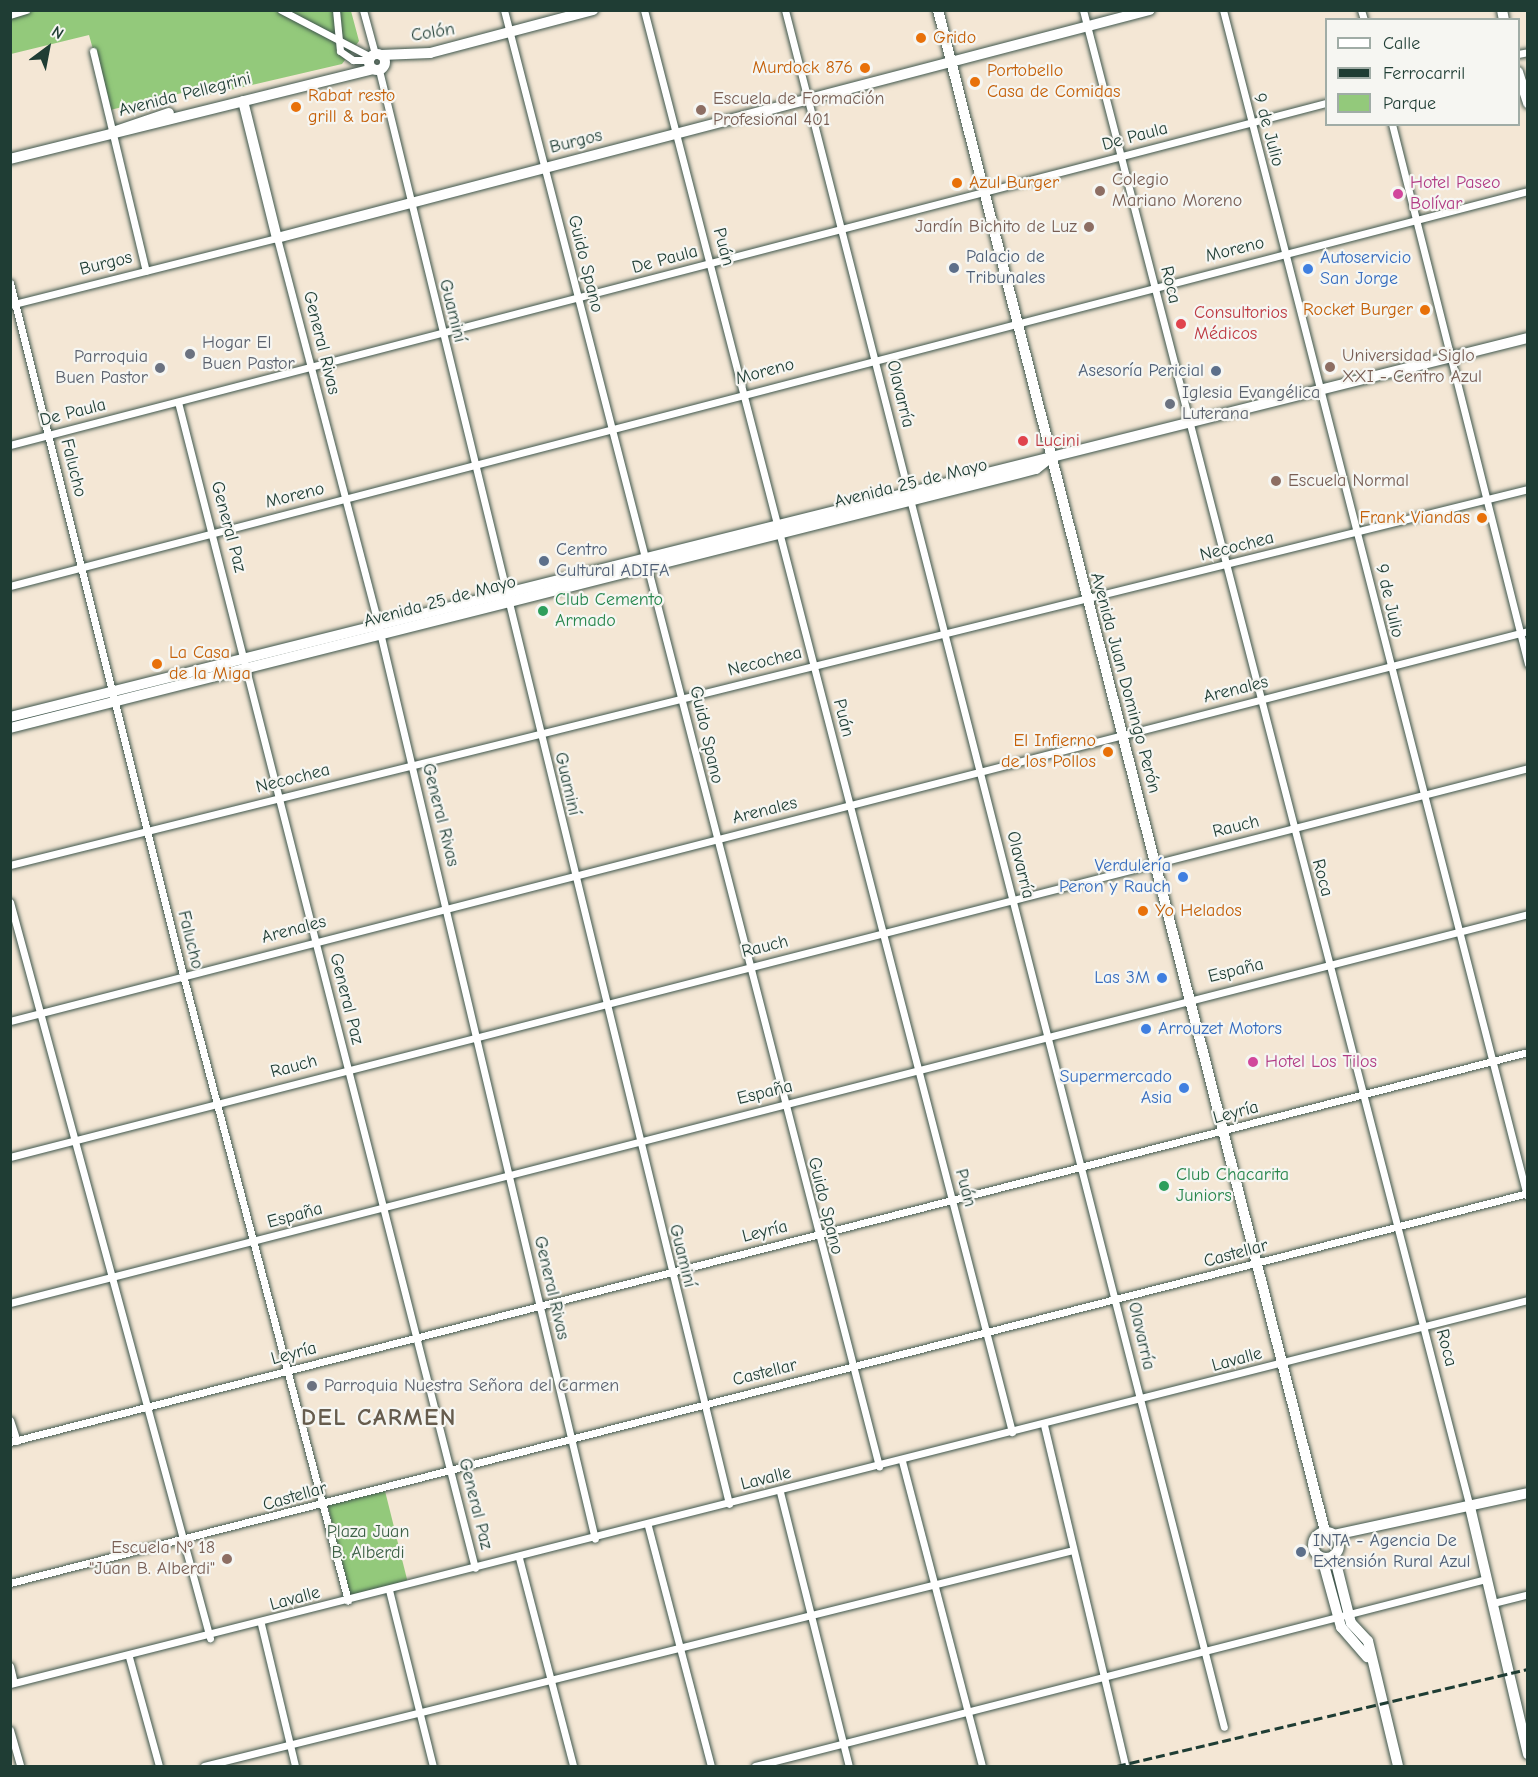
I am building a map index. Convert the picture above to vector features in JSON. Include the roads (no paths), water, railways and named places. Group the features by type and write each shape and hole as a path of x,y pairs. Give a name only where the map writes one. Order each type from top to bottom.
{"main road":[{"name":"Colón","path":"374,61 430,53 593,10"},
{"name":"Avenida Juan Domingo Perón","path":"938,10 1013,323 1121,734 1255,1265 1332,1554 1342,1614 1368,1641 1398,1767"},
{"name":"Burgos","path":"277,238 546,166 808,103 1150,10"},
{"name":"Avenida Pellegrini","path":"113,132 122,125 347,72 374,61"},
{"path":"1520,79 1527,103"},
{"name":"Avenida Pellegrini","path":"10,159 243,101 266,92"},
{"name":"General Rivas","path":"243,101 277,238"},
{"name":"Avenida 25 de Mayo","path":"10,728 112,696 379,630 645,556 1034,458 1049,459 1319,393 1527,338"},
{"name":"Avenida 25 de Mayo","path":"507,596 648,568 1036,469 1049,459"},
{"name":"Avenida 25 de Mayo","path":"10,717 112,696"},
{"path":"1326,1534 1470,1507 1527,1493"},
{"path":"1332,1554 1470,1507"},
{"name":"Roca","path":"1470,1507 1527,1754"},
{"name":"Avenida Juan Domingo Perón","path":"1326,1534 1312,1545 1332,1554"}],"street":[{"path":"10,15 26,10"},
{"path":"281,10 335,42 374,61"},
{"path":"335,42 336,10"},
{"name":"Guaminí","path":"363,10 540,732 604,1004 729,1504"},
{"name":"Guido Spano","path":"504,10 546,166 610,429 682,698 715,839 879,1466"},
{"name":"Puán","path":"644,10 712,262 778,535 885,933 1012,1432"},
{"name":"Olavarría","path":"785,10 876,359 910,501 946,633 1047,1036 1118,1300 1141,1401 1224,1727"},
{"name":"Roca","path":"1083,10 1188,425 1226,565 1258,701 1470,1507"},
{"name":"9 de Julio","path":"1223,10 1250,122 1286,253 1319,393 1358,532 1456,934 1527,1194"},
{"path":"93,51 146,271"},
{"name":"De Paula","path":"10,445 311,369 441,332 578,299 712,262 1325,103"},
{"path":"1392,126 1486,500 1523,632 1527,664"},
{"name":"Moreno","path":"10,586 474,463 1527,191"},
{"name":"Burgos","path":"13,304 277,238"},
{"name":"General Rivas","path":"277,238 379,630 477,1038 538,1307 595,1539"},
{"name":"Falucho","path":"10,283 13,304 50,434 112,696 183,975 252,1244 348,1601"},
{"name":"General Paz","path":"178,402 247,661 475,1568"},
{"name":"Necochea","path":"10,865 1527,489"},
{"name":"Arenales","path":"10,1021 316,939 446,909 1523,632"},
{"name":"Rauch","path":"10,1157 76,1142 348,1068 477,1038 1527,768"},
{"path":"10,902 146,1410 210,1638"},
{"name":"España","path":"10,1303 252,1244 508,1174 919,1071 1188,998 1456,934 1527,914"},
{"name":"Leyría","path":"14,1442 146,1410 416,1336 538,1307 953,1198 1221,1133 1361,1094 1527,1052"},
{"name":"Castellar","path":"10,1583 323,1507 450,1470 705,1403 986,1334 1527,1194"},
{"name":"Lavalle","path":"12,1684 210,1638 389,1590 1141,1401 1527,1300"},
{"path":"10,1420 14,1442"},
{"path":"1044,1425 1105,1673 1125,1767"},
{"path":"902,1461 982,1767"},
{"path":"780,1492 849,1767"},
{"path":"648,1526 711,1767"},
{"path":"204,1767 1073,1550"},
{"name":"General Paz","path":"519,1558 573,1767"},
{"path":"755,1767 1105,1673 1486,1579"},
{"path":"389,1590 433,1767"},
{"path":"1493,1603 1527,1594"},
{"path":"261,1624 295,1767"},
{"path":"129,1657 159,1767"},
{"path":"10,1666 12,1684"},
{"path":"10,1730 20,1767"}],"railway":[{"path":"1117,1766 1528,1669"}],"place":[{"name":"Grido","path":"921,38"},
{"name":"Murdock 876","path":"865,68"},
{"name":"Portobello Casa de Comidas","path":"975,82"},
{"name":"Rabat resto grill & bar","path":"296,107"},
{"name":"Escuela de Formación Profesional 401","path":"701,110"},
{"name":"Azul Burger","path":"957,183"},
{"name":"Colegio Mariano Moreno","path":"1100,191"},
{"name":"Hotel Paseo Bolívar","path":"1398,194"},
{"name":"Jardín Bichito de Luz","path":"1089,227"},
{"name":"Palacio de Tribunales","path":"954,268"},
{"name":"Autoservicio San Jorge","path":"1308,269"},
{"name":"Rocket Burger","path":"1425,310"},
{"name":"Consultorios Médicos","path":"1181,324"},
{"name":"Hogar El Buen Pastor","path":"190,354"},
{"name":"Universidad Siglo XXI - Centro Azul","path":"1330,367"},
{"name":"Parroquia Buen Pastor","path":"160,368"},
{"name":"Asesoría Pericial","path":"1216,371"},
{"name":"Iglesia Evangélica Luterana","path":"1170,404"},
{"name":"Lucini","path":"1023,441"},
{"name":"Escuela Normal","path":"1276,481"},
{"name":"Frank Viandas","path":"1482,518"},
{"name":"Centro Cultural ADIFA","path":"544,561"},
{"name":"Club Cemento Armado","path":"543,611"},
{"name":"La Casa de la Miga","path":"157,664"},
{"name":"El Infierno de los Pollos","path":"1108,752"},
{"name":"Verdulería Peron y Rauch","path":"1183,877"},
{"name":"Yo Helados","path":"1143,911"},
{"name":"Las 3M","path":"1162,978"},
{"name":"Arrouzet Motors","path":"1146,1029"},
{"name":"Hotel Los Tilos","path":"1253,1062"},
{"name":"Supermercado Asia","path":"1184,1088"},
{"name":"Club Chacarita Juniors","path":"1164,1186"},
{"name":"Parroquia Nuestra Señora del Carmen","path":"312,1386"},
{"name":"INTA - Agencia De Extensión Rural Azul","path":"1301,1552"},
{"name":"Escuela Nº 18 \"Juan B. Alberdi\"","path":"227,1559"}],"district":[{"name":"DEL CARMEN","path":"379,1418"}],"park label":[{"name":"Plaza Juan B. Alberdi","path":"368,1543"}]}
